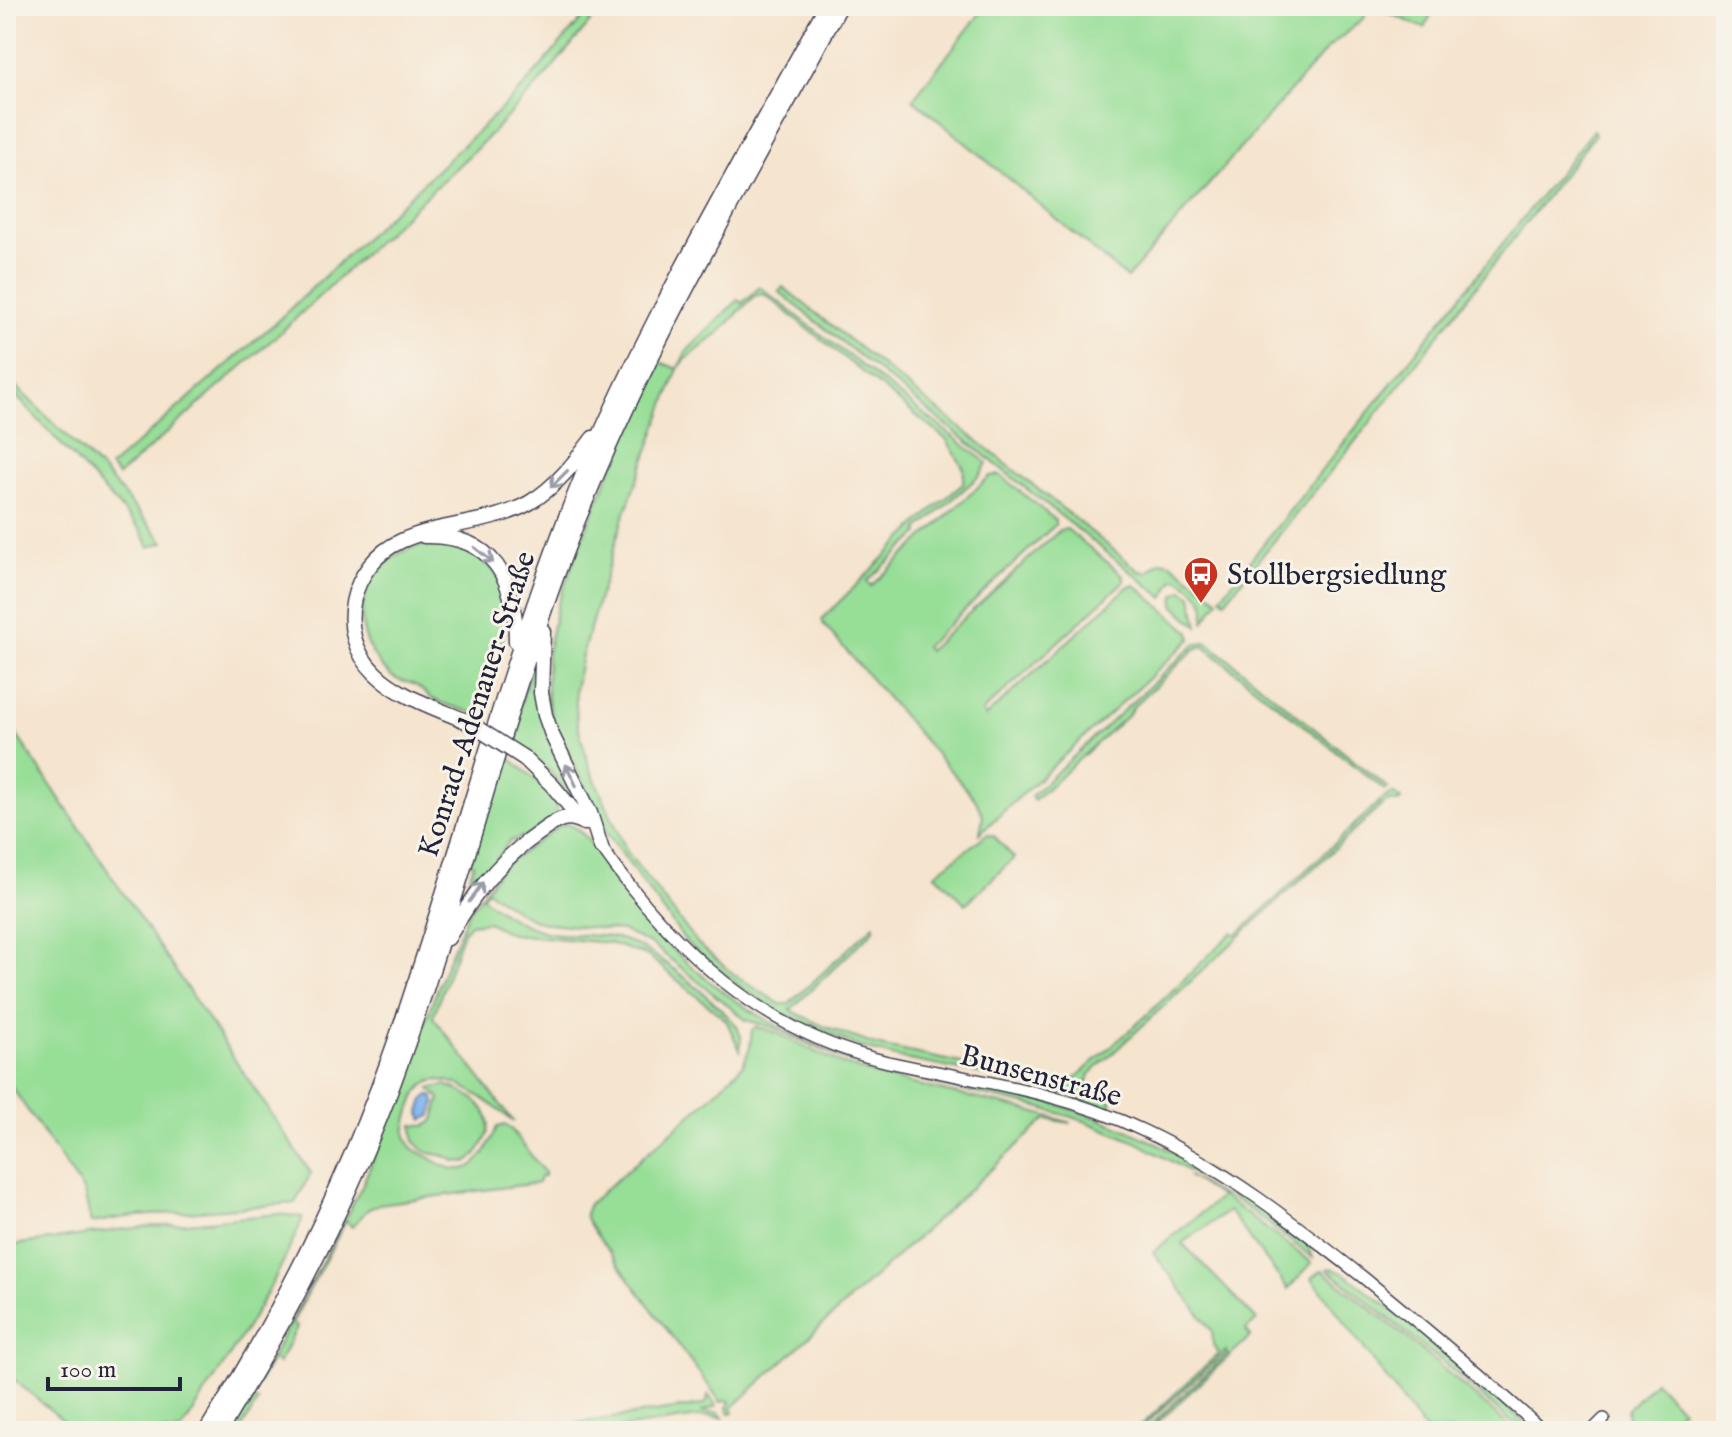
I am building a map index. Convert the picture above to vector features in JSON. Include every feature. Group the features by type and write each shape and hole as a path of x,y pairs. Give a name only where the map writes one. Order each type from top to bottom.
{"highway":[{"name":"Konrad-Adenauer-Straße","path":"206,1431 294,1276 364,1124 401,1026 516,656 563,526 608,418 681,268 826,6"},
{"name":"Konrad-Adenauer-Straße","path":"220,1431 280,1329 336,1217 388,1097 436,959 546,607 582,510 632,394 716,229 840,6"},
{"path":"601,847 552,785 524,758 466,721 386,683 366,663 355,641 351,617 358,584 369,566 383,552 439,527 496,515 529,503 559,479 608,418"},
{"path":"411,537 435,536 460,540 484,554 503,573 513,596 516,656"},
{"path":"546,607 541,666 545,715 590,813 601,847"},
{"path":"436,959 482,883 515,850 561,818 572,817 584,823"}],"main road":[{"name":"Bunsenstraße","path":"601,847 638,898 672,937 742,996 793,1026 853,1051 886,1061 1054,1096 1123,1121 1195,1157 1272,1207 1331,1253 1455,1352 1543,1431"},
{"path":"1592,1431 1604,1419"}],"green space":[{"path":"593,6 604,6 536,87 476,149 280,333 118,476 110,467 274,324 519,92"},
{"path":"986,6 1368,6 1364,18 1328,48 1127,278 913,99"},
{"path":"1372,6 1436,6 1424,28"},
{"path":"1593,130 1595,134 1358,438 1225,601 1221,597"},
{"path":"760,287 987,463 980,475 867,581 871,586 990,476 1000,475 1055,520 1055,525 925,647 928,651 1060,530 1067,529 1124,576 1124,581 982,712 985,717 1129,586 1135,585 1190,632 1191,639 980,833 983,816 975,799 822,619 932,510 963,484 964,469 947,440 763,294 754,296 720,332 678,369 686,352 738,300 742,303"},
{"path":"783,287 1139,571 1148,572 1161,561 1171,563 1219,600 1204,622 1205,604 1190,587 1178,578 1173,580 1164,598 783,295 779,291"},
{"path":"657,361 678,369 622,521 582,655 575,689 577,722 589,766 627,852 698,944 736,976 780,1004 789,1004 874,925 874,930 790,1010 875,1045 999,1071 1063,1089 1147,1015 1233,932 1237,935 1381,800 1393,793 1401,800 1382,805 1090,1074 1086,1088 1091,1094 1112,1101 1108,1109 1017,1081 899,1058 860,1047 784,1014 742,988 687,943 608,835 551,716 547,691 547,653 557,606 581,541"},
{"path":"6,377 104,472 164,542 149,547 141,530 6,385"},
{"path":"434,543 468,552 490,566 502,585 506,608 503,634 481,715 438,701 416,685 390,675 374,656 365,635 362,614 366,594 375,576 390,560 410,549"},
{"path":"1183,590 1192,596 1198,626 1174,605 1175,595"},
{"path":"1204,642 1388,788 1385,790 1203,646 1195,649 1034,800 1031,796 1195,644"},
{"path":"538,645 536,669 585,813 551,773 510,739"},
{"path":"6,719 311,1173 295,1203 126,1217 91,1223 84,1192 6,1079"},
{"path":"503,752 555,796 557,815 530,834 510,841 485,874 482,872 459,905 474,864 470,862"},
{"path":"567,824 589,841 616,884 663,940 707,979 755,1013 807,1041 862,1062 1046,1102 1113,1124 1177,1155 1238,1191 1294,1232 1306,1244 1313,1258 1210,1183 1136,1142 1082,1120 1038,1107 840,1058 772,1027 746,1020 654,946 623,931 539,922 487,890 482,897 533,928 552,933 617,938 654,956 700,990 737,1026 741,1037 740,1050 726,1020 648,956 609,943 511,934 488,922 470,924 463,932 433,1017 514,1122 462,1086 434,1081 423,1086 414,1100 406,1136 410,1145 420,1153 445,1166 465,1169 480,1158 497,1127 505,1125 544,1172 544,1176 538,1183 379,1204 367,1210 352,1227 346,1221 292,1323 297,1327 278,1364 275,1360 271,1361 250,1398 258,1401 240,1431 228,1431 272,1357 362,1186 468,913 502,867 559,826"},
{"path":"987,834 994,836 1014,858 966,904 935,874"},
{"path":"756,1027 874,1074 1071,1123 1046,1119 730,1413 727,1408 730,1402 721,1402 590,1226 586,1213 589,1204 743,1065 752,1030"},
{"path":"445,1085 474,1099 489,1123 483,1144 466,1162 428,1152 414,1141 413,1125 425,1126 434,1120 440,1098 430,1089"},
{"path":"1188,1176 1227,1199 1312,1263 1288,1289 1229,1211 1182,1243 1257,1320 1246,1330 1251,1336 1148,1431 1144,1431 1227,1354 1226,1351 1135,1431 1219,1353 1213,1345 1212,1331 1153,1252 1221,1197"},
{"path":"278,1214 303,1217 264,1299 181,1431 76,1431 6,1373 6,1246 125,1229"},
{"path":"1327,1269 1345,1274 1413,1326 1534,1431 1510,1421"},
{"path":"1322,1270 1518,1431 1425,1431 1312,1278"},
{"path":"1655,1381 1681,1409 1658,1431 1629,1431 1627,1410"},
{"path":"708,1395 717,1406 701,1412 719,1413 723,1418 706,1416 599,1431 521,1431 703,1405"}],"water":[{"path":"429,1095 434,1097 435,1104 431,1116 423,1120 420,1113 424,1099"}],"place":[{"name":"Stollbergsiedlung","path":"1201,605"}]}
